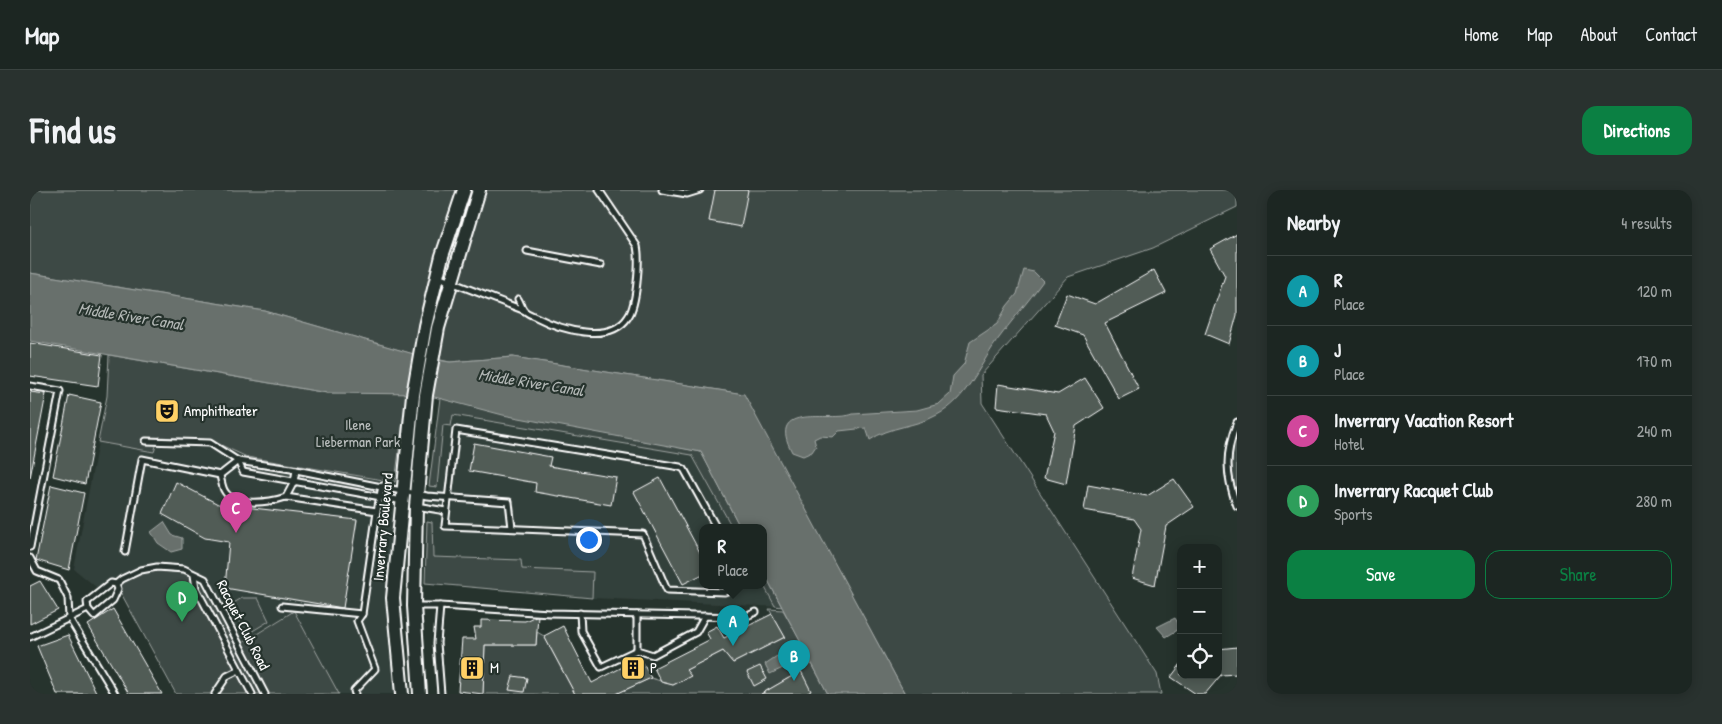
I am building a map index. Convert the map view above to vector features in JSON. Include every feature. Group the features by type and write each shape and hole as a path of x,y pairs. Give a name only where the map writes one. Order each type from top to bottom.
{"street":[{"name":"Inverrary Boulevard","path":"420,694 414,606 419,353 437,277 464,190"},
{"name":"Inverrary Boulevard","path":"402,694 393,598 402,495 419,395 433,355 479,190"}],"lane":[{"path":"437,277 453,281 524,310 554,326 590,333 606,332 619,326 628,318 632,309 639,256 637,246 599,190"},
{"path":"662,190 687,194 700,190"},
{"path":"527,251 601,265"},
{"path":"518,299 524,310"},
{"path":"30,386 60,391 30,547"},
{"path":"1237,422 1228,447 1228,482 1237,506"},
{"path":"714,524 684,469 680,467 456,430 445,526 643,534 667,590 725,592 732,589"},
{"path":"146,441 210,443 238,461 382,486 446,511"},
{"path":"125,552 142,459 220,475 238,461"},
{"path":"238,461 243,472 380,496 402,495 416,500 447,498 509,502 512,528"},
{"path":"286,497 294,482 296,470"},
{"path":"220,475 225,492 236,500 272,502 286,497 377,511"},
{"path":"345,490 346,480"},
{"path":"355,694 354,691 375,668 358,621 362,614 382,486"},
{"path":"30,558 37,571 59,580 68,598 69,618 115,694"},
{"name":"Racquet Club Road","path":"88,609 87,602 111,583 116,584 140,570 157,567 184,570 205,579 265,694"},
{"name":"Racquet Club Road","path":"194,575 196,588 252,694"},
{"path":"30,636 88,609 94,616 112,600 118,589 116,584"},
{"path":"282,606 362,614"},
{"path":"414,606 637,615 744,617 756,612"},
{"path":"440,606 437,643 441,694"},
{"path":"580,613 581,631 601,667 638,650 653,655 696,632 705,616"},
{"path":"637,615 638,650"},
{"path":"223,638 233,632"},
{"path":"215,694 227,676 239,670"}],"shaded area":[{"path":"440,398 503,415 701,452 738,524 699,524 699,589 767,589 767,579 782,607 592,598 425,583 427,496"},
{"path":"159,437 210,440 247,457 395,482 386,597 396,694 339,694 294,611 239,645 122,579 101,591 74,569 98,442 154,452"}],"green space":[{"path":"30,190 1237,190 1237,207 1153,248 1068,277 981,375 982,403 1157,674 1161,694 905,694 743,394 513,357 450,362 413,354 265,311 30,273"},
{"name":"Ilene Lieberman Park","path":"109,355 327,393 407,390 395,482 247,457 210,440 159,437 154,452 98,442 107,396"},
{"path":"440,398 701,452 738,524 730,524 692,455 453,415 451,426 443,425 437,487 429,486"},
{"path":"1237,422 1237,506 1228,473 1228,454"},
{"path":"427,521 432,522 433,557 521,560 522,569 593,572 592,598 425,583"},
{"path":"157,567 184,569 205,579 239,645 294,611 339,694 176,694 116,584 122,579"},
{"path":"767,579 782,607 775,606 766,589"},
{"path":"242,598 258,598 269,621 246,635 232,604"},
{"path":"769,609 783,610 801,642 796,644 792,650 797,662 805,667 812,664 828,694 806,694 801,671 761,694 616,694 651,678 673,685 690,676 686,670 723,651 733,663 785,637"},
{"path":"537,632 544,636 575,694 483,694 485,645 536,645"}],"water":[{"path":"1024,270 1034,272 1043,281 996,342 964,392 947,409 929,419 886,432 870,440 866,428 839,431 833,437 820,436 814,439 816,446 812,452 803,456 792,452 786,436 787,426 794,420 804,417 917,410 939,404 950,394 953,376 964,364 970,342 997,324 1007,306 1017,294"},
{"name":"Middle River Canal","path":"30,273 265,311 431,359 450,362 513,357 744,394 905,694 828,694 767,579 767,524 738,524 701,452 503,415 423,394 327,393 30,341"},
{"path":"164,522 172,535 182,538 182,549 171,552 158,543 151,532"},
{"path":"1175,618 1177,621 1177,630 1166,637 1157,627"},
{"path":"777,656 785,662 785,667 770,674 765,664"}],"building":[{"path":"715,190 748,190 741,227 709,221"},
{"path":"1237,234 1237,315 1229,344 1205,334 1225,276 1210,249"},
{"path":"1154,270 1166,293 1105,323 1139,389 1119,399 1083,335 1055,325 1067,294 1095,304"},
{"path":"30,343 102,355 98,386 30,376"},
{"path":"1085,378 1104,408 1076,426 1066,484 1044,478 1054,431 1046,414 996,407 998,384 1058,394"},
{"path":"30,392 46,394 30,478"},
{"path":"69,395 101,402 85,484 53,476"},
{"path":"474,443 551,457 549,466 616,477 611,505 535,492 536,483 469,471"},
{"path":"660,478 699,551 699,576 683,584 634,492"},
{"path":"1174,479 1194,507 1166,526 1155,585 1132,578 1141,529 1134,519 1084,510 1088,485 1147,496"},
{"path":"176,482 218,504 357,520 343,608 225,588 229,542 205,538 162,514"},
{"path":"51,485 84,493 69,570 36,560"},
{"path":"40,581 58,610 30,624 30,586"},
{"path":"113,609 162,694 129,694 88,625"},
{"path":"772,614 785,637 733,663 723,651 686,670 691,676 673,685 661,682 654,668 709,640 706,632 717,626 724,638"},
{"name":"M","path":"538,615 536,645 485,645 483,694 458,691 462,639 476,639 474,627 481,627 481,620 525,621"},
{"name":"P","path":"563,626 592,683 640,658 651,678 616,694 575,694 544,636"},
{"path":"68,635 97,694 57,694 37,646"},
{"path":"1237,647 1237,674 1222,675 1222,649"},
{"path":"760,666 767,679 754,686 747,672"},
{"path":"1177,669 1177,679 1218,679 1205,694 1196,694 1171,677"},
{"path":"801,671 811,691 806,694 761,694"},
{"path":"513,676 527,678 524,692 509,690"}],"place":[{"name":"Amphitheater","path":"167,411"},
{"name":"Inverrary Vacation Resort","path":"236,533"},
{"name":"Inverrary Racquet Club","path":"182,622"},
{"name":"R","path":"733,646"},
{"name":"M","path":"472,668"},
{"name":"P","path":"633,668"},
{"name":"J","path":"794,681"}]}
